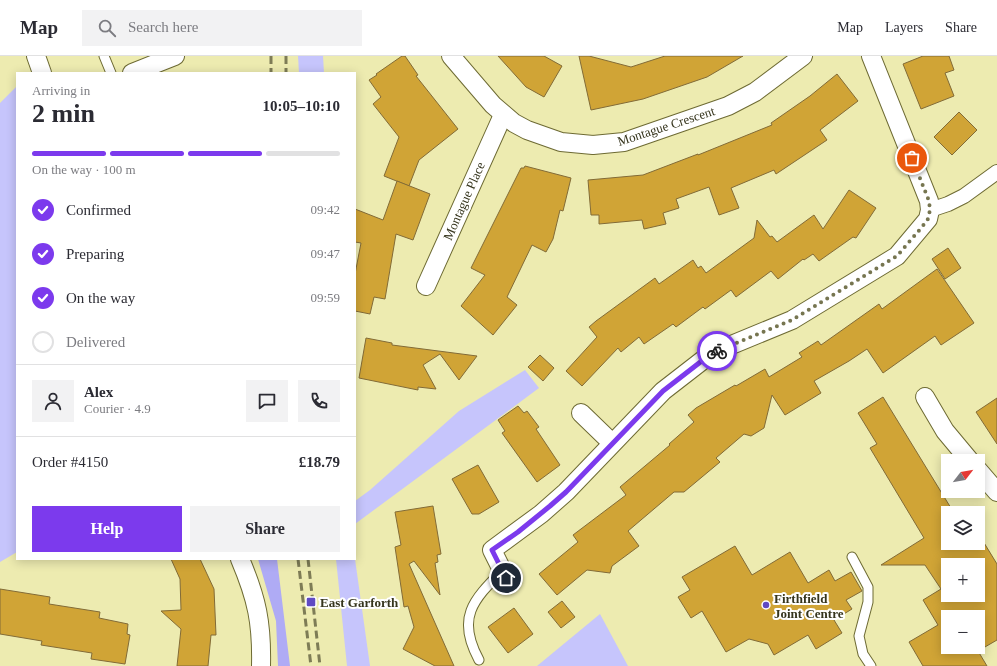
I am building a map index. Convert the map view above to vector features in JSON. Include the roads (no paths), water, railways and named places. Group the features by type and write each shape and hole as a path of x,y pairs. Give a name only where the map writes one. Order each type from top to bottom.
{"street":[{"path":"36,56 42,72"},
{"path":"135,72 175,56"},
{"name":"Montague Crescent","path":"451,56 493,105 514,123 527,130 561,142 593,145 624,142 728,106 742,100 767,84 803,56"},
{"path":"504,574 492,550 541,514 566,492 663,391 712,353 792,320 897,256 928,219 930,210 929,201 871,56"},
{"name":"Montague Place","path":"426,286 503,115"},
{"path":"930,210 948,204 964,196 997,172"},
{"path":"925,396 945,431 964,454"},
{"path":"581,414 612,443"},
{"path":"985,478 997,492"},
{"path":"240,560 251,585 258,611 261,666"}],"lane":[{"path":"104,56 111,72"},
{"path":"852,557 868,587 868,602 859,636 863,654 871,666"},
{"path":"479,660 472,647 468,632 469,617 478,597 504,574"}],"railway":[{"path":"271,56 271,72"},
{"path":"286,56 286,72"},
{"path":"298,560 311,666"},
{"path":"308,560 320,666"}],"place":[{"name":"East Garforth","path":"311,602"},
{"name":"Firthfield Joint Centre","path":"766,605"}]}
